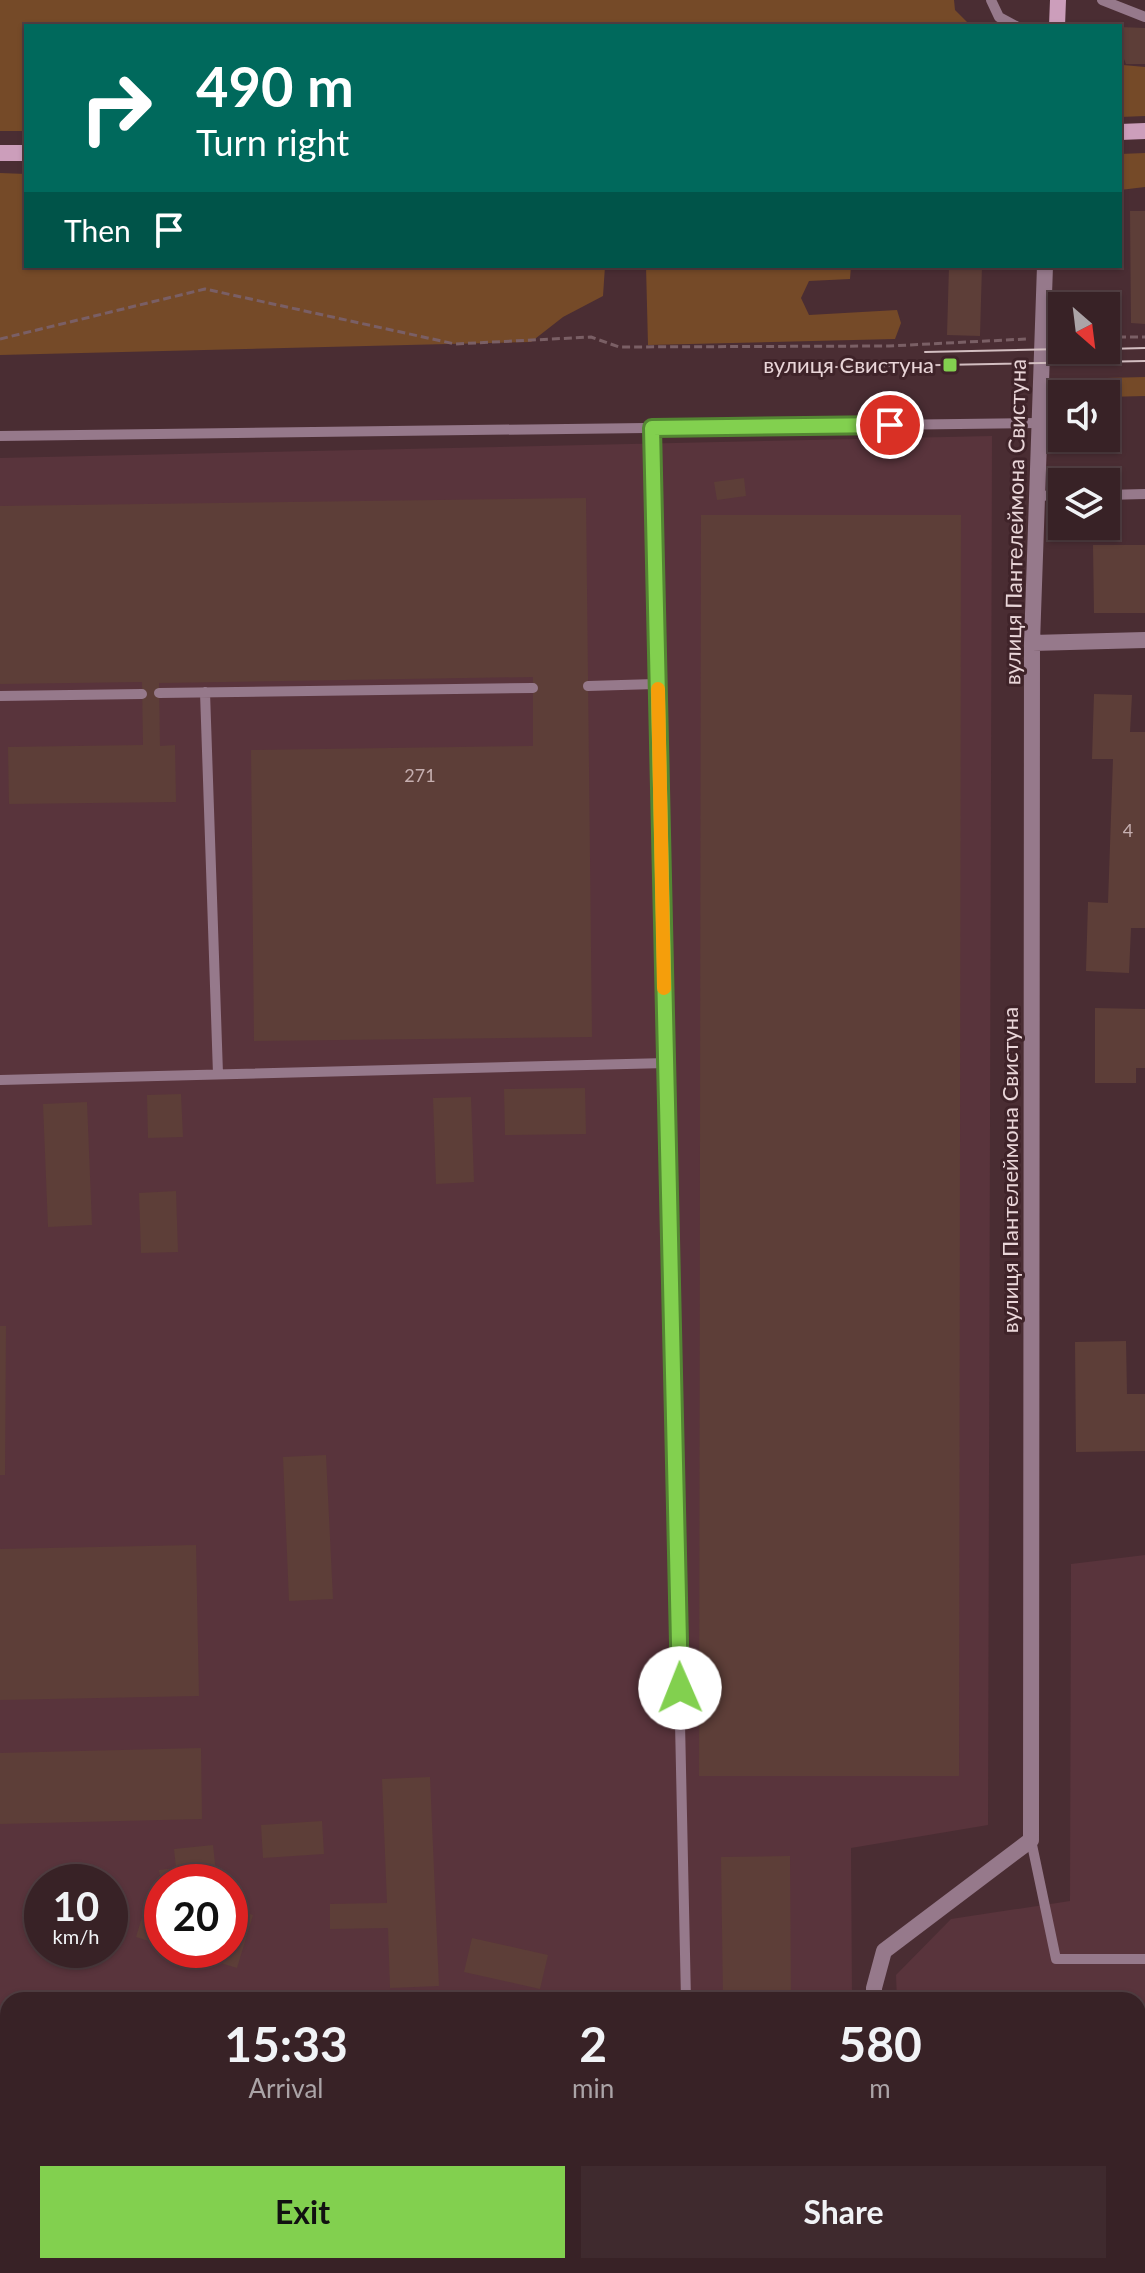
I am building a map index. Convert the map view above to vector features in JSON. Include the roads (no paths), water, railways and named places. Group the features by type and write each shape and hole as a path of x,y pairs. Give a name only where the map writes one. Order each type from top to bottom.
{"main road":[{"path":"1057,24 1058,0"},
{"path":"1122,132 1145,131"},
{"path":"0,153 24,153"}],"street":[{"name":"вулиця Пантелеймона Свистуна","path":"1031,1840 1032,643 1045,268"},
{"path":"1032,643 1145,640"},
{"path":"874,1992 884,1951 1031,1840"}],"lane":[{"path":"991,0 999,17 1012,24"},
{"path":"1102,0 1145,17"},
{"path":"0,436 1039,423"},
{"path":"652,428 686,1992"},
{"path":"1120,495 1145,494"},
{"path":"1036,496 1048,496"},
{"path":"588,686 655,684"},
{"path":"159,693 533,688"},
{"path":"205,692 218,1074"},
{"path":"0,696 142,694"},
{"path":"0,1080 666,1063"},
{"path":"1031,1840 1056,1959 1145,1959"}],"tram line":[{"path":"1120,349 1145,348"},
{"path":"925,352 1048,349"},
{"path":"785,368 1145,361"}],"place":[{"name":"вулиця Свистуна","path":"950,365"}]}
